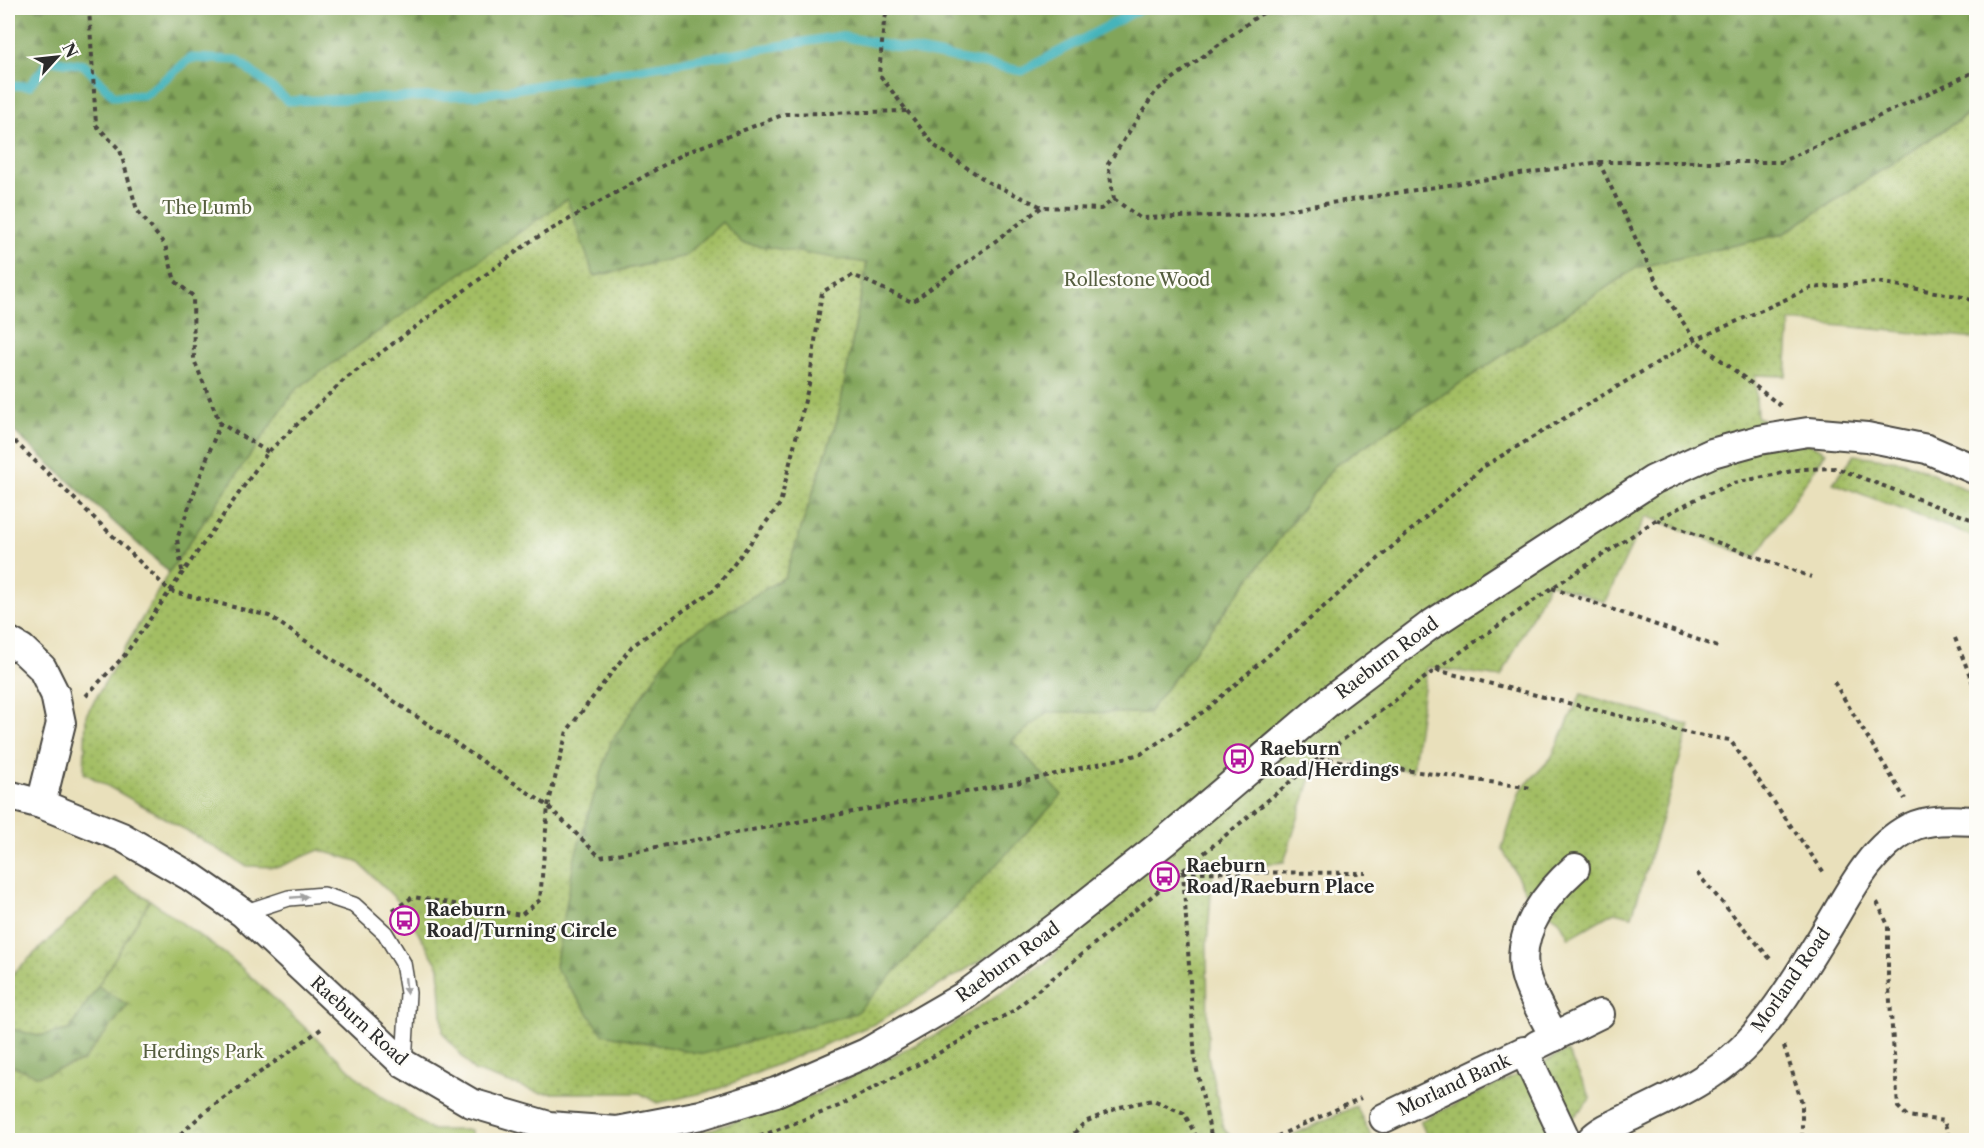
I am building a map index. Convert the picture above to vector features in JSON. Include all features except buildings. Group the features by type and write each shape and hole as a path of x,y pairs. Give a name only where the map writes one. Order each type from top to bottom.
{"street":[{"name":"Raeburn Road","path":"8,795 41,804 122,837 191,877 243,913 404,1064 471,1103 549,1126 619,1136 701,1115 776,1092 866,1053 964,996 1058,926 1164,842 1332,699 1429,626 1653,480 1712,453 1760,440 1808,432 1867,437 1927,449 1977,470"},
{"path":"8,642 22,649 42,668 55,694 61,723 41,804"},
{"name":"Morland Road","path":"1591,1140 1617,1123 1708,1077 1742,1048 1773,1011 1862,872 1887,843 1910,828 1935,821 1977,821"},
{"path":"1554,1037 1524,969 1524,951 1529,932 1541,907 1556,885 1575,868"},
{"name":"Morland Bank","path":"1384,1118 1600,1014"},
{"name":"Morland Bank","path":"1524,1052 1566,1140"}],"lane":[{"path":"243,913 289,898 324,895 354,905 385,933 403,963 408,993 404,1064"}],"path":[{"path":"89,8 96,125 120,150 137,210 165,245 175,281 193,296 194,360 220,423 268,452"},
{"path":"888,8 884,22 879,74 935,146 988,182 1042,207 1101,209 1114,200"},
{"path":"1274,8 1259,15 1156,91 1108,164 1114,200 1140,218 1252,215 1599,162 1781,162 1977,71"},
{"path":"61,723 124,656 268,452 344,380 531,241 685,153 785,114 907,111"},
{"path":"1599,162 1658,285 1695,340 1775,401 1808,432"},
{"path":"374,923 413,897 521,915 540,900 548,806 567,731 632,646 715,589 780,504 809,384 822,292 853,275 912,302 1042,207"},
{"path":"8,435 170,591 269,616 548,806 600,857 1016,783 1141,754 1206,710 1483,466 1695,340 1811,288 1878,282 1963,297 1977,302"},
{"path":"182,572 177,539 220,423"},
{"path":"741,1140 761,1136 839,1106 1012,1011 1319,758 1435,670 1552,588 1656,520 1698,498 1734,483 1802,469 1836,468 1977,521"},
{"path":"1656,520 1671,472"},
{"path":"1656,520 1811,576"},
{"path":"1552,588 1718,648"},
{"path":"1955,638 1977,691"},
{"path":"1435,670 1692,734 1730,740 1844,901"},
{"path":"1834,682 1920,825"},
{"path":"1319,758 1532,788"},
{"path":"1164,842 1183,872 1195,1061 1212,1140"},
{"path":"1183,872 1366,873"},
{"path":"1862,872 1888,925 1888,975 1898,1107 1907,1116 1944,1121 1950,1140"},
{"path":"1697,873 1792,983"},
{"path":"174,1140 207,1110 346,1011"},
{"path":"1773,1011 1802,1103 1802,1140"},
{"path":"1269,1140 1373,1092 1384,1118"},
{"path":"1068,1140 1085,1122 1120,1107 1153,1100 1184,1113 1198,1140"}],"green space":[{"name":"Rollestone Wood","path":"8,8 133,11 146,8 408,8 419,14 463,8 1976,8 1976,109 1783,234 1636,268 1334,466 1148,713 1048,712 1012,741 1062,795 856,1013 703,1054 603,1034 555,967 575,856 611,742 679,641 785,577 838,417 867,263 742,243 722,222 685,256 594,276 567,199 295,390 169,572 8,426"},
{"path":"1976,109 1976,339 1790,321 1786,376 1755,375 1757,417 1826,452 1755,558 1646,516 1605,602 1549,583 1501,677 1427,667 1412,771 1318,756 1284,862 1213,870 1207,945 1208,1056 1224,1129 1234,1140 680,1140 817,1094 943,1031 1045,963 1098,912 1002,948 874,1024 716,1090 657,1103 640,1093 540,1093 474,1071 443,1033 439,967 400,903 357,861 319,850 279,867 246,866 84,773 86,715 169,572 295,390 567,198 595,276 685,256 722,222 867,263 838,417 785,577 679,641 1062,795 1012,741 1048,712 1148,713 1334,466 1636,268 1783,234"},
{"path":"1854,455 1906,462 1976,494 1976,538 1833,483"},
{"path":"1581,694 1690,726 1632,916 1614,912 1569,938 1559,920 1530,900 1502,848 1520,791 1551,758"},
{"path":"115,878 150,900 69,1030 38,1036 8,1028 8,978"},
{"name":"Herdings Park","path":"150,900 232,959 365,1084 431,1130 471,1130 472,1140 8,1140 8,1064 38,1076 83,1061 128,1005 98,986"},
{"path":"98,986 128,1005 83,1061 38,1076 8,1064 8,1028 38,1036 69,1030"},
{"path":"1567,1051 1591,1098 1553,1140 1488,1140 1486,1135 1475,1140 1429,1140 1420,1121"},
{"path":"1356,1106 1373,1140 1282,1140"}],"waterway":[{"path":"8,85 29,86 50,60 84,65 114,96 145,95 191,58 237,60 288,101 478,95 840,36 1022,71 1142,8"}],"place":[{"name":"Raeburn Road/Herdings","path":"1239,759"},
{"name":"Raeburn Road/Raeburn Place","path":"1165,876"},
{"name":"Raeburn Road/Turning Circle","path":"405,920"}],"park label":[{"name":"The Lumb","path":"207,208"}]}
